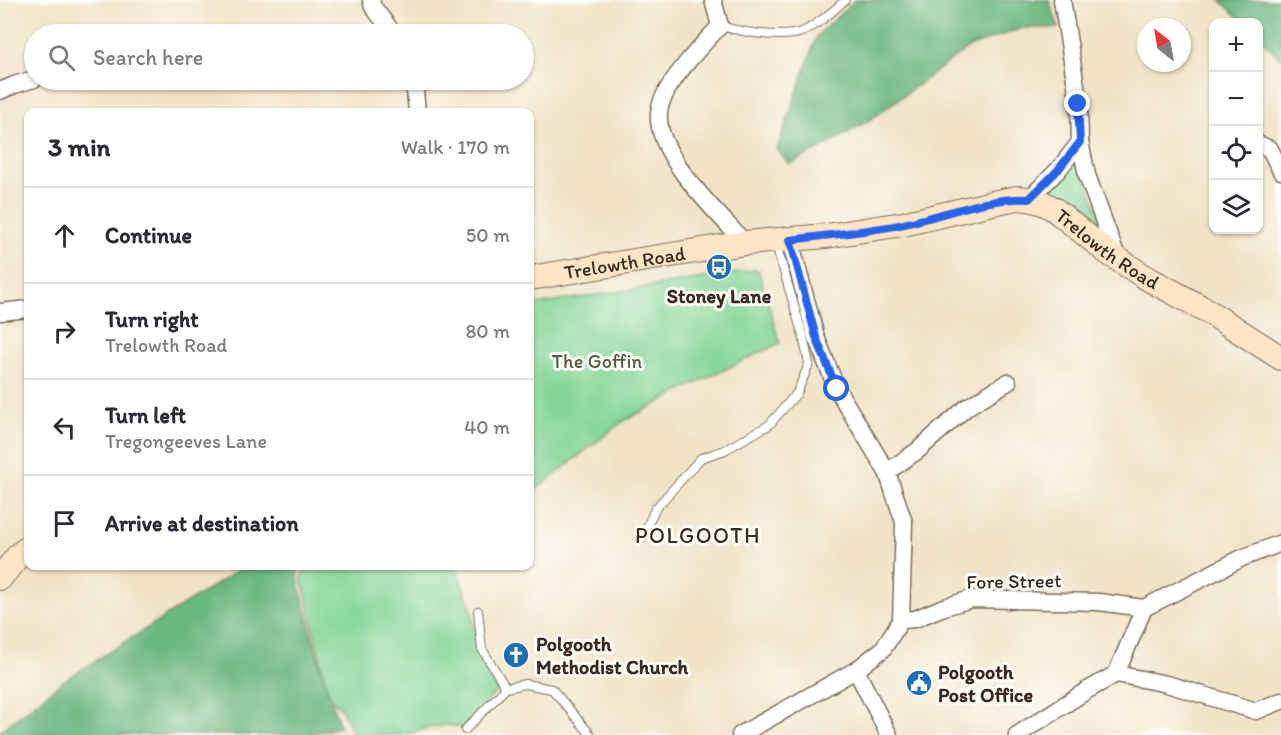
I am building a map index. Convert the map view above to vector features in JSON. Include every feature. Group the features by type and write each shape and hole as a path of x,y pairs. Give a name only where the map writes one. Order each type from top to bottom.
{"street":[{"path":"371,0 373,7 386,24"},
{"path":"713,0 720,27 692,55 674,80 660,105 658,119 662,138 676,165 745,243"},
{"path":"1062,0 1078,104 1080,142 1087,175 1118,260"},
{"path":"0,91 24,82"},
{"path":"415,90 417,108"},
{"path":"1029,199 1058,170 1080,142"},
{"path":"1263,146 1270,149 1281,171"},
{"name":"Trelowth Road","path":"534,278 745,243 903,224 1007,200 1029,199 1054,209 1118,260 1144,277 1206,310 1281,358"},
{"path":"740,735 856,670 883,649 902,620 904,522 887,471 837,389 782,240"},
{"path":"0,312 24,309"},
{"path":"887,471 918,451 967,407 1008,382"},
{"path":"1116,675 1144,608 1242,558 1281,543"},
{"path":"0,578 24,551"},
{"name":"Fore Street","path":"902,620 915,619 971,599 1099,602 1144,608"},
{"path":"856,670 888,735"},
{"path":"1017,735 1086,691 1116,675 1167,684 1256,711 1281,701"}],"lane":[{"path":"720,27 761,34 800,33 834,11 845,0"},
{"path":"642,538 655,509 701,458 725,450 769,425 797,393 808,364 782,240"},
{"path":"478,611 482,648 506,688"},
{"path":"465,730 506,688 525,684 552,689 591,735"}],"green space":[{"path":"855,0 1049,0 1059,28 1023,28 971,46 871,119 789,164 777,149 817,36"},
{"path":"1220,0 1281,0 1281,59 1263,41 1263,18 1240,18"},
{"path":"1074,150 1118,260 1043,203 1058,170"},
{"name":"The Goffin","path":"758,269 780,343 622,422 534,491 534,305"},
{"path":"298,570 298,582 312,637 340,727 307,735 0,735 0,731 62,682 237,571"},
{"path":"304,570 457,570 471,608 478,652 500,688 463,728 448,725 402,735 354,735 340,707 330,699 301,581"}],"place":[{"name":"Stoney Lane","path":"719,267"},
{"name":"Polgooth Methodist Church","path":"516,655"},
{"name":"Polgooth Post Office","path":"919,683"}],"district":[{"name":"POLGOOTH","path":"698,535"}],"route":[{"path":"837,389 816,337 790,240 903,224 971,207 1017,198 1029,199 1058,170 1080,142 1078,104"}]}
